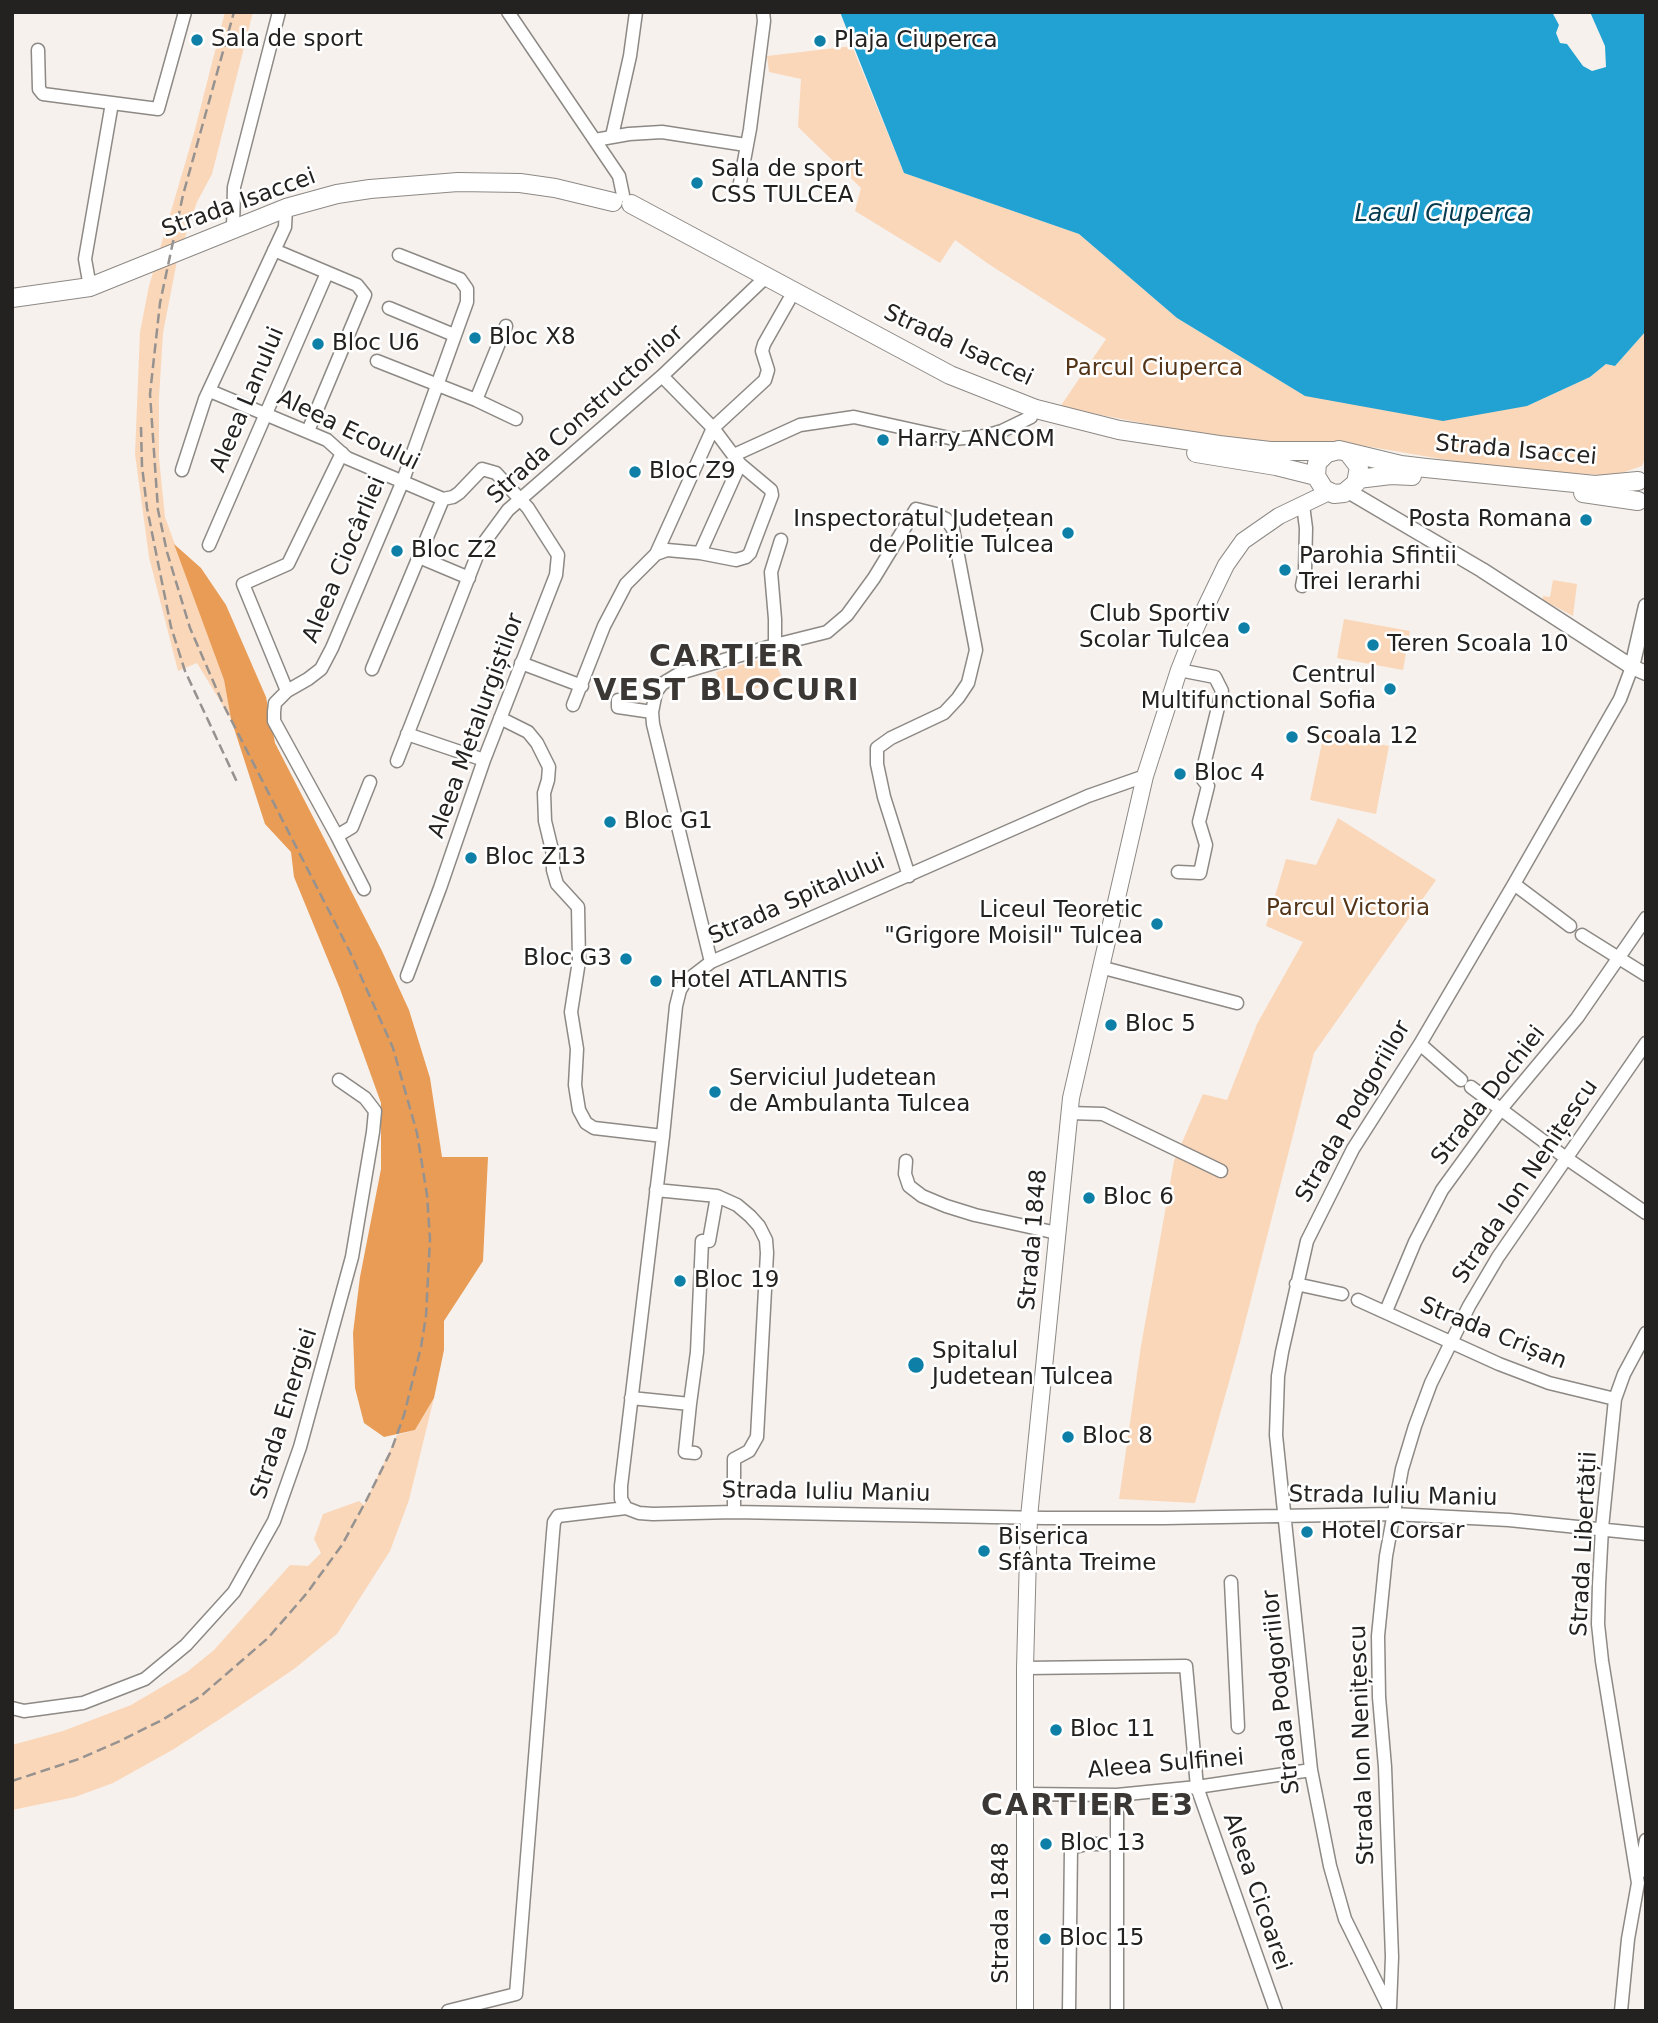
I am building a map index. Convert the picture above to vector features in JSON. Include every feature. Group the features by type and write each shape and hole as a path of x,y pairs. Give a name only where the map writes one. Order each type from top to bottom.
{"main road":[{"name":"Strada Isaccei","path":"12,298 90,287 286,208 337,194 458,182 520,183 623,203 764,280 950,375 1036,409 1106,427 1270,451 1341,452 1401,465 1595,485 1642,477"},
{"name":"Strada Isaccei","path":"764,280 789,300 937,379 1031,417 1117,441 1276,466 1321,483 1339,494 1353,485 1399,475 1594,494 1642,505"},
{"path":"1321,483 1315,470 1321,457 1341,452 1357,462 1353,485"},
{"name":"Strada Isaccei","path":"1642,477 1635,491 1642,505"},
{"path":"1279,516 1303,505 1321,483"},
{"path":"1145,776 1179,670 1197,625 1235,550 1252,533 1321,483"},
{"name":"Strada 1848","path":"1025,2011 1025,1668 1029,1517 1069,1113 1145,776"}],"street":[{"path":"38,50 39,89 43,94 158,109 185,12"},
{"path":"233,229 234,187 279,12"},
{"path":"508,12 619,176 623,203"},
{"path":"611,136 630,56 636,12"},
{"path":"739,188 752,117 763,12"},
{"path":"90,287 85,259 113,103"},
{"path":"595,140 662,132 746,145"},
{"path":"182,470 205,399 285,227 286,208"},
{"path":"274,250 357,285 364,292 365,300 308,431"},
{"name":"Aleea Ciocârliei","path":"342,453 288,564 243,584 287,691 321,669 402,483 467,302 465,284 460,279 399,255"},
{"name":"Aleea Lanului","path":"209,545 327,273"},
{"name":"Strada Constructorilor","path":"397,761 480,548 508,510 662,376 764,280"},
{"path":"573,705 614,605 626,584 656,554 713,428 765,380 768,370 762,351 764,344 789,300"},
{"path":"389,308 454,335"},
{"path":"476,400 506,326"},
{"path":"377,361 476,400 516,419"},
{"path":"656,554 667,550 744,559 750,553 772,495 768,486 737,460 713,428 662,376"},
{"name":"Aleea Ecoului","path":"210,391 308,431 327,440 347,458 443,499"},
{"path":"700,553 737,460 800,425 854,417 954,439 985,436 1031,417"},
{"path":"372,669 443,499 459,493 482,469 496,473 520,497"},
{"path":"1353,485 1639,670"},
{"name":"Aleea Metalurgiștilor","path":"407,976 484,760 559,563 558,555 520,497"},
{"path":"1302,586 1306,571 1303,505"},
{"path":"711,962 652,712 656,692 669,678 680,673 827,632 847,615 874,578 916,509 946,519 953,529 976,650 974,666 963,691 944,713 891,738 880,745 876,753 884,797 909,876"},
{"path":"775,645 771,572 781,540"},
{"path":"419,557 469,578"},
{"name":"Strada Podgoriilor","path":"1390,2010 1345,1919 1330,1866 1311,1770 1276,1435 1278,1376 1307,1241 1353,1149 1420,1044 1639,670 1646,606"},
{"path":"521,663 582,686"},
{"path":"1178,872 1200,873 1206,845 1199,822 1208,786 1201,777 1222,691 1214,677 1179,670"},
{"path":"287,691 275,703 274,721 364,889"},
{"path":"618,700 618,707 652,712"},
{"path":"500,718 528,732 549,767 544,793 545,821 555,878 578,907 579,961 570,1012 578,1049 575,1093 579,1110 586,1123 594,1128 663,1136"},
{"path":"407,734 484,760"},
{"name":"Strada Spitalului","path":"626,1508 621,1499 621,1486 680,990 692,975 711,962 1088,796 1145,776"},
{"path":"337,836 352,827 370,782"},
{"path":"1514,884 1570,926"},
{"name":"Strada Dochiei","path":"1386,1311 1415,1242 1442,1190 1501,1109 1577,1018 1646,918"},
{"path":"1582,935 1646,975"},
{"path":"1100,967 1237,1003"},
{"name":"Strada Ion Nenițescu","path":"1390,2010 1392,1957 1378,1636 1393,1514 1402,1469 1415,1426 1449,1343 1499,1257 1646,1043"},
{"path":"1420,1044 1466,1083 1566,1158 1646,1213"},
{"name":"Strada Energiei","path":"12,1709 24,1711 83,1703 145,1679 187,1645 234,1591 274,1521 300,1447 352,1257 373,1132 375,1111 365,1098 339,1080"},
{"path":"1069,1113 1103,1114 1221,1171"},
{"path":"906,1161 905,1174 909,1186 922,1196 975,1215 1057,1233"},
{"path":"656,1190 717,1196 737,1205 759,1226 766,1240 757,1437 748,1451 734,1459 734,1513"},
{"path":"695,1453 685,1452 697,1352 702,1241 709,1241 717,1196"},
{"path":"1296,1284 1342,1294"},
{"name":"Strada Crișan","path":"1358,1300 1449,1343 1549,1383 1615,1399"},
{"name":"Strada Libertății","path":"1621,2011 1628,1939 1638,1883 1598,1624 1602,1528 1615,1399 1623,1374 1641,1350 1646,1333"},
{"path":"631,1398 690,1404"},
{"name":"Strada Iuliu Maniu","path":"448,2011 516,1994 554,1521 558,1516 626,1508 653,1514 1029,1517 1164,1518 1393,1514 1509,1520 1646,1534"},
{"path":"1231,1582 1238,1727"},
{"name":"Aleea Cicoarei","path":"1025,1668 1186,1666 1197,1787 1276,2011"},
{"name":"Aleea Sulfinei","path":"1024,1794 1117,1795 1197,1787 1311,1770"},
{"path":"1117,1795 1117,2011"},
{"path":"1638,1883 1646,1840"},
{"path":"1069,2011 1071,1848 1086,1844 1117,1844"}],"green space":[{"path":"225,12 253,12 212,174 197,202 177,261 163,333 159,458 165,517 224,680 231,719 197,663 178,671 149,557 135,454 140,332 149,286 194,133"},
{"name":"Parcul Ciuperca","path":"852,46 904,173 1079,234 1177,318 1305,396 1527,406 1590,377 1606,364 1615,366 1646,331 1646,456 1642,466 1613,476 1488,467 1359,445 1219,438 1060,407 1106,339 955,240 940,263 855,211 861,188 798,127 801,79 769,72 767,56"},
{"path":"1553,580 1577,584 1573,616 1543,600 1543,596 1550,597"},
{"name":"Teren Scoala 10","path":"1344,619 1410,631 1403,670 1337,658"},
{"path":"773,656 782,678 726,700 716,672"},
{"path":"1324,733 1389,746 1376,814 1310,800"},
{"name":"Parcul Victoria","path":"1338,818 1436,880 1314,1053 1238,1350 1195,1503 1119,1499 1141,1346 1174,1161 1203,1094 1227,1100 1257,1024 1303,942 1266,926 1286,859 1316,865"},
{"path":"434,1398 409,1500 390,1551 337,1634 294,1669 226,1715 174,1749 113,1783 75,1797 12,1810 12,1745 63,1731 131,1705 187,1672 214,1650 290,1565 308,1566 321,1553 314,1539 323,1514 359,1501 364,1505 397,1435 415,1430"}],"shaded area":[{"path":"174,544 201,568 226,605 266,697 275,743 382,951 409,1010 430,1078 442,1157 488,1157 483,1261 444,1321 444,1350 434,1398 415,1430 384,1437 364,1423 355,1388 353,1333 360,1277 381,1169 381,1103 340,989 294,877 291,852 265,824 231,719 224,680"}],"water":[{"name":"Lacul Ciuperca","path":"840,12 1552,12 1559,25 1556,33 1560,43 1567,44 1583,66 1592,71 1606,67 1605,46 1590,12 1646,12 1646,331 1615,366 1606,364 1590,377 1527,406 1443,421 1305,396 1177,318 1079,234 904,173"}],"railway":[{"path":"12,1781 79,1759 162,1720 201,1696 268,1638 307,1593 342,1545 391,1451 404,1415 426,1316 430,1239 427,1195 417,1133 393,1048 350,952 223,704 190,628 167,552 158,510 150,394 160,303 183,195 234,12"},
{"path":"141,427 147,508 171,627 185,671 237,782"}],"place":[{"name":"Sala de sport","path":"197,40"},
{"name":"Plaja Ciuperca","path":"820,41"},
{"name":"Sala de sport CSS TULCEA","path":"697,183"},
{"name":"Bloc X8","path":"475,338"},
{"name":"Bloc U6","path":"318,344"},
{"name":"Harry ANCOM","path":"883,440"},
{"name":"Bloc Z9","path":"635,472"},
{"name":"Posta Romana","path":"1586,520"},
{"name":"Inspectoratul Județean de Poliție Tulcea","path":"1068,533"},
{"name":"Bloc Z2","path":"397,551"},
{"name":"Parohia Sfintii Trei Ierarhi","path":"1285,570"},
{"name":"Club Sportiv Scolar Tulcea","path":"1244,628"},
{"name":"Teren Scoala 10","path":"1373,645"},
{"name":"Centrul Multifunctional Sofia","path":"1390,689"},
{"name":"Scoala 12","path":"1292,737"},
{"name":"Bloc 4","path":"1180,774"},
{"name":"Bloc G1","path":"610,822"},
{"name":"Bloc Z13","path":"471,858"},
{"name":"Liceul Teoretic \"Grigore Moisil\" Tulcea","path":"1157,924"},
{"name":"Bloc G3","path":"626,959"},
{"name":"Hotel ATLANTIS","path":"656,981"},
{"name":"Bloc 5","path":"1111,1025"},
{"name":"Serviciul Judetean de Ambulanta Tulcea","path":"715,1092"},
{"name":"Bloc 6","path":"1089,1198"},
{"name":"Bloc 19","path":"680,1281"},
{"name":"Spitalul Judetean Tulcea","path":"916,1365"},
{"name":"Bloc 8","path":"1068,1437"},
{"name":"Hotel Corsar","path":"1307,1532"},
{"name":"Biserica Sfânta Treime","path":"984,1551"},
{"name":"Bloc 11","path":"1056,1730"},
{"name":"Bloc 13","path":"1046,1844"},
{"name":"Bloc 15","path":"1045,1939"}],"district":[{"name":"CARTIER VEST BLOCURI","path":"727,675"},
{"name":"CARTIER E3","path":"1088,1807"}]}
